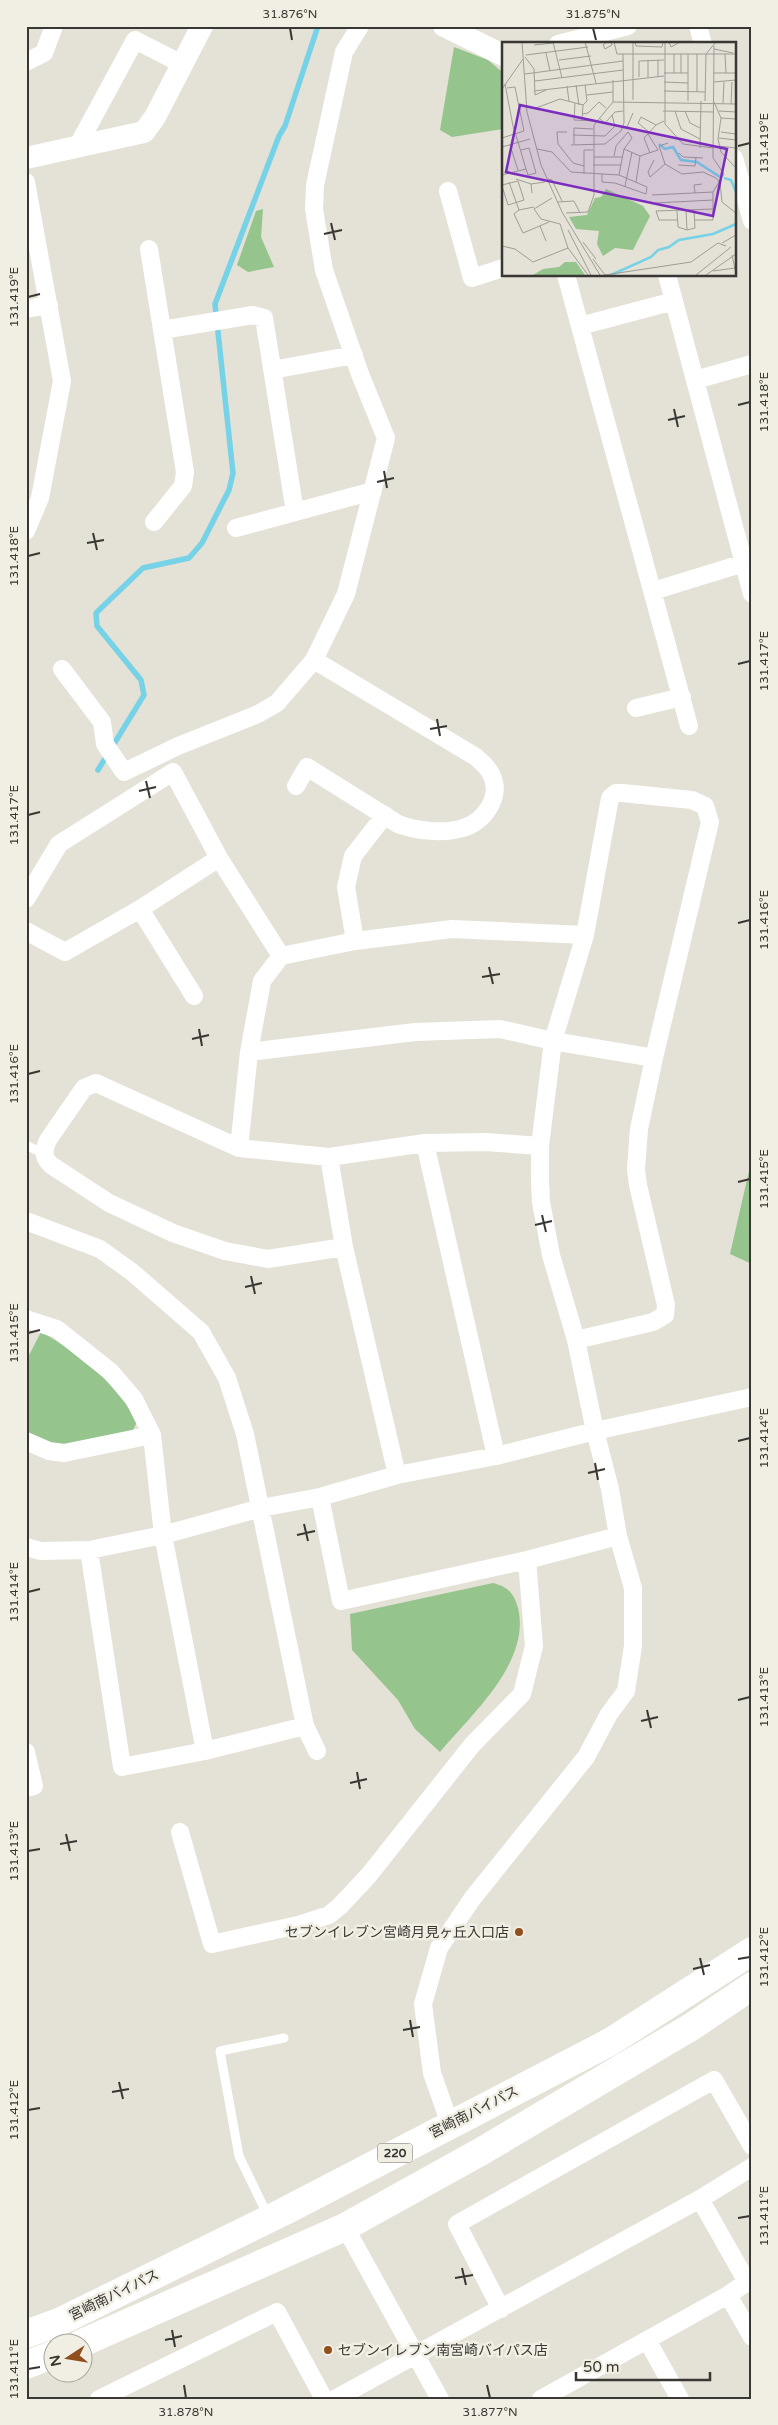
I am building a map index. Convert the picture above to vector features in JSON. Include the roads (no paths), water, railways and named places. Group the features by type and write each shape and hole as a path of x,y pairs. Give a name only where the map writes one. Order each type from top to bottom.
{"highway":[{"name":"宮崎南バイパス","path":"26,2334 60,2322 269,2219 610,2042 752,1951"},
{"path":"92,2339 345,2227 482,2151 690,2027 752,1986"},
{"path":"26,2365 42,2359"}],"street":[{"path":"26,62 44,53 54,26"},
{"path":"26,158 144,132 155,116 202,26"},
{"path":"62,669 102,722 105,744 124,772 178,746 258,714 277,703 314,660 346,594 386,438 324,270 314,209 315,186 344,52 360,26"},
{"path":"444,26 502,55"},
{"path":"574,42 605,38 628,26"},
{"path":"698,26 702,42"},
{"path":"77,147 135,40 182,64"},
{"path":"736,165 752,222"},
{"path":"26,182 62,381 40,498 26,531"},
{"path":"448,191 472,278 502,268"},
{"path":"149,249 185,472 183,486 154,522"},
{"path":"566,276 689,726"},
{"path":"668,276 752,594"},
{"path":"580,326 674,302"},
{"path":"26,309 49,305"},
{"path":"162,330 253,314 264,318 295,512"},
{"path":"272,370 354,355"},
{"path":"696,380 752,364"},
{"path":"236,528 373,491"},
{"path":"653,591 744,563"},
{"path":"296,786 307,767 398,824 411,829 454,830 471,825 487,811 492,801 494,783 492,774 476,757 314,660"},
{"path":"636,708 682,697"},
{"path":"26,899 59,844 174,772 219,858 282,956"},
{"path":"450,2124 432,2074 423,2004 439,1948 472,1899 586,1757 610,1714 626,1691 633,1646 633,1588 618,1536 610,1489 594,1431 576,1340 548,1237 541,1202 540,1146 553,1041 585,935 609,802 612,795 622,793 692,800 705,806 710,822 654,1058 640,1129 636,1169 666,1305 665,1315 653,1322 576,1340"},
{"path":"355,941 346,886 353,856 385,815"},
{"path":"26,931 65,952 140,908 219,858"},
{"path":"140,908 194,996"},
{"path":"239,1148 249,1052 262,981 282,956 355,941 452,928 585,935"},
{"path":"249,1052 450,1030 500,1029 553,1041 654,1058"},
{"path":"344,1247 268,1259 225,1251 173,1233 108,1203 51,1165 44,1158 48,1140 79,1094 90,1084 96,1083 239,1148 329,1157 425,1143 486,1142 540,1146"},
{"path":"425,1143 496,1456"},
{"path":"329,1157 344,1247 397,1475"},
{"path":"26,1221 100,1249 162,1296 201,1332 227,1378 245,1434 305,1726 316,1751"},
{"path":"26,1319 57,1329 111,1372 134,1399 152,1434 163,1534 206,1751"},
{"path":"26,1547 41,1551 89,1550 163,1534 261,1508 320,1497 397,1475 496,1456 594,1431 752,1397"},
{"path":"26,1441 49,1451 64,1453 152,1434"},
{"path":"320,1497 341,1601 527,1560 618,1536"},
{"path":"89,1550 122,1767 206,1751 305,1726"},
{"path":"180,1832 212,1944 298,1925 328,1915 340,1906 369,1875 472,1745 522,1694 534,1646 527,1560"},
{"path":"26,1752 34,1786 26,1788"},
{"path":"501,2308 457,2224 714,2080 752,2146"},
{"path":"335,2399 700,2199 752,2167"},
{"path":"541,2399 564,2393 647,2340 748,2282 700,2199"},
{"path":"345,2227 440,2399"},
{"path":"728,2295 752,2337"},
{"path":"99,2399 277,2312 324,2399"},
{"path":"647,2340 680,2399"}],"lane":[{"path":"26,1145 44,1154"},
{"path":"269,2219 239,2156 220,2051 284,2038"}],"waterway":[{"path":"98,770 144,695 141,680 97,626 96,613 143,568 189,558 202,543 229,490 233,473 215,304 279,136 285,126 318,26"}],"place":[{"name":"セブンイレブン宮崎月見ヶ丘入口店","path":"519,1932"},
{"name":"セブンイレブン南宮崎バイパス店","path":"328,2350"}]}
